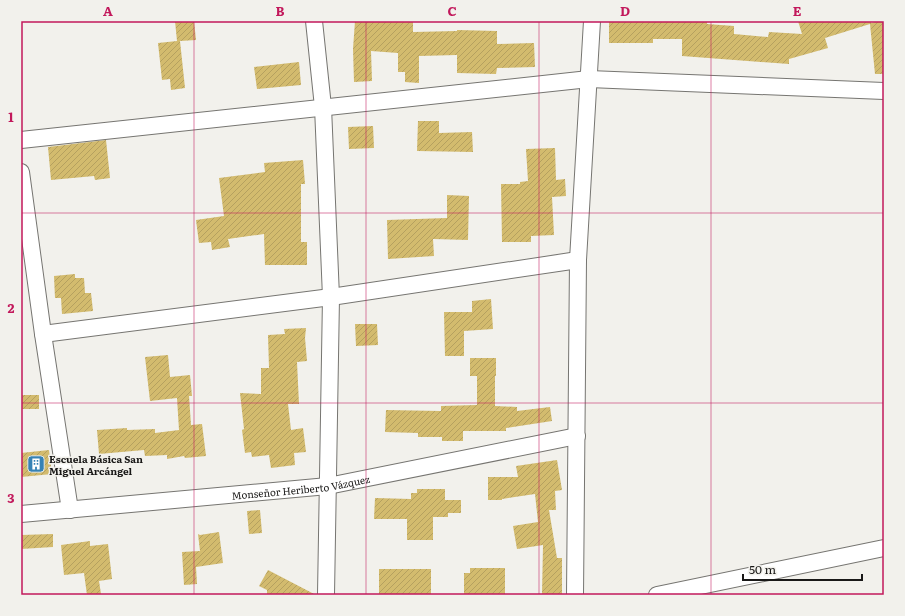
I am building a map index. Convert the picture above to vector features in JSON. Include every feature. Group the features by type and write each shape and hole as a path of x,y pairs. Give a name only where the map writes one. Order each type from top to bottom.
{"street":[{"path":"314,21 323,107 331,297 326,595"},
{"path":"575,595 578,260 592,21"},
{"path":"21,140 589,79 884,91"},
{"path":"21,172 43,334 70,510"},
{"path":"43,334 331,297 578,260"},
{"name":"Monseñor Heriberto Vázquez","path":"21,514 328,486 577,436"},
{"path":"657,595 884,548"}],"building":[{"path":"175,21 194,21 196,40 180,41 185,88 171,90 170,79 162,80 158,43 177,41"},
{"path":"355,21 413,21 413,32 457,30 497,31 497,44 534,43 535,67 497,68 496,74 457,73 457,55 419,56 419,83 405,82 405,72 398,72 398,53 371,51 372,81 354,82 353,49"},
{"path":"609,21 707,21 707,24 734,26 734,34 768,37 769,32 802,34 798,21 871,21 871,23 884,21 884,74 875,74 870,24 825,38 828,48 789,59 789,64 682,56 682,39 653,39 653,43 609,43"},
{"path":"299,62 301,85 257,89 254,67"},
{"path":"418,121 439,121 439,133 472,132 473,152 417,151"},
{"path":"373,126 374,148 349,149 348,127"},
{"path":"106,140 110,178 95,180 94,176 51,180 48,147"},
{"path":"555,148 556,180 565,179 566,196 552,197 554,235 531,236 531,242 502,242 501,184 520,184 520,182 528,181 526,149"},
{"path":"303,160 305,184 301,184 301,242 307,242 307,265 265,265 264,234 228,239 230,247 212,250 211,242 199,243 196,220 224,216 219,178 265,172 264,163"},
{"path":"447,195 469,196 468,240 433,239 434,256 388,259 387,220 447,218"},
{"path":"75,274 75,278 84,278 85,293 91,293 93,311 62,314 61,298 55,298 54,276"},
{"path":"491,299 493,329 464,331 464,356 445,356 444,312 472,312 472,301"},
{"path":"355,324 377,324 378,345 356,346"},
{"path":"306,328 305,338 307,361 297,362 299,404 288,404 291,430 303,428 306,452 294,453 295,465 271,468 269,455 252,457 251,452 245,453 240,393 261,394 261,368 269,368 268,335 285,334 284,329"},
{"path":"168,355 170,377 190,375 192,396 189,396 191,425 202,424 206,456 185,458 184,456 167,459 167,455 145,456 144,450 99,454 97,430 127,428 127,430 155,429 155,433 179,430 177,398 150,401 145,357"},
{"path":"470,358 496,358 495,406 517,407 517,411 550,407 552,421 506,428 506,431 463,431 463,441 442,441 442,437 418,437 418,433 385,432 386,410 441,411 441,406 477,405 477,376 470,376"},
{"path":"21,395 39,395 39,409 21,409"},
{"name":"Escuela Básica San Miguel Arcángel","path":"49,450 52,474 21,477 21,453"},
{"path":"557,460 562,490 555,491 556,510 549,510 557,558 562,558 562,595 542,595 543,545 517,549 513,526 538,522 535,494 502,500 488,500 488,477 518,477 516,466"},
{"path":"417,489 445,489 445,500 461,500 461,513 448,513 448,517 433,517 433,540 407,540 407,519 374,519 375,498 411,499 411,493 417,493"},
{"path":"260,510 262,533 249,534 247,511"},
{"path":"219,532 223,563 196,567 197,584 184,585 182,552 200,551 198,534"},
{"path":"53,534 53,547 21,549 21,535"},
{"path":"90,541 90,546 108,544 112,579 99,581 101,594 87,595 84,573 64,575 61,545"},
{"path":"470,568 505,568 505,595 464,595 464,573 470,573"},
{"path":"379,569 431,569 431,595 379,595"},
{"path":"268,570 316,595 267,595 267,590 259,586"}],"place":[{"name":"Escuela Básica San Miguel Arcángel","path":"36,464"}]}
